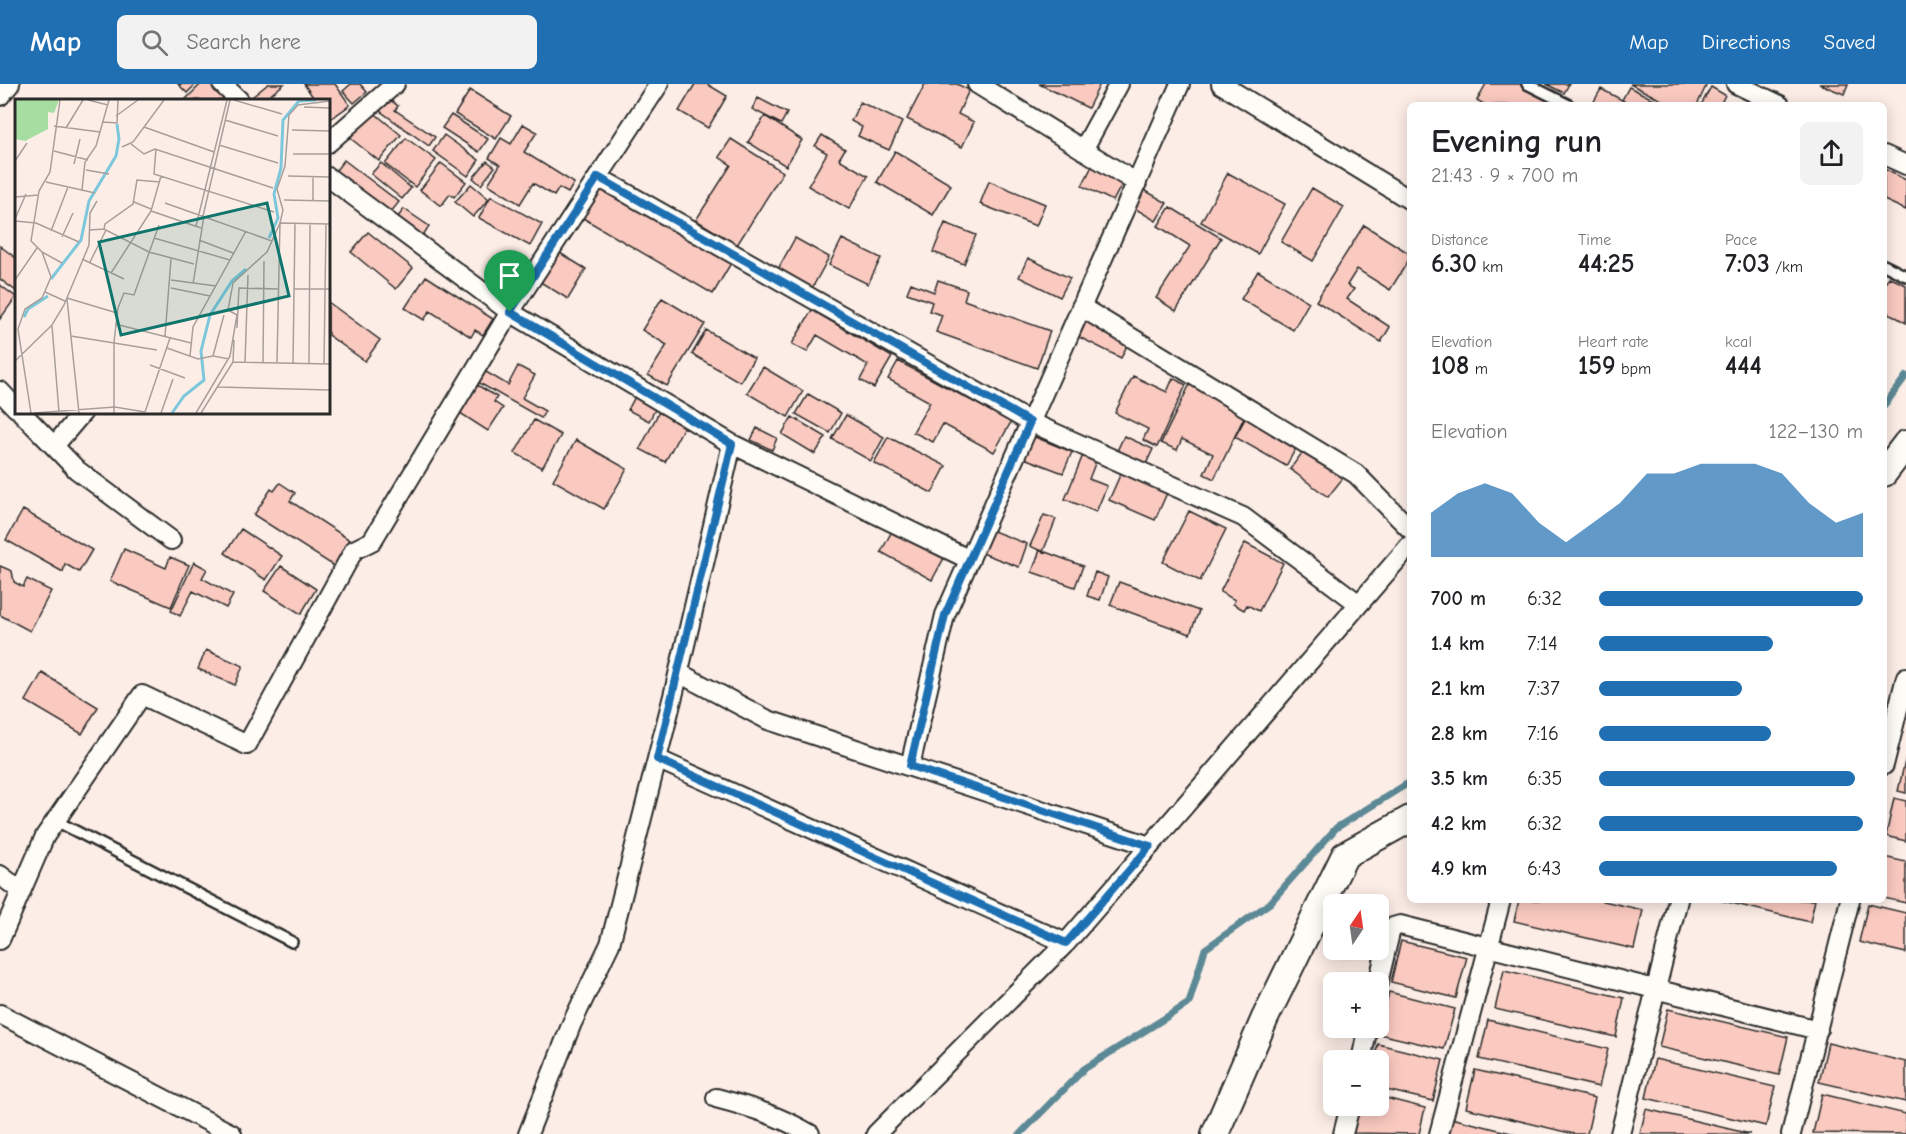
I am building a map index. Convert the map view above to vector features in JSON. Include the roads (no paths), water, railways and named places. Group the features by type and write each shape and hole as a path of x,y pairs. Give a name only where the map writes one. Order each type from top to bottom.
{"street":[{"path":"0,96 10,84"},
{"path":"222,84 238,99"},
{"path":"330,141 395,84"},
{"path":"0,940 45,836 142,695 247,745 354,550 372,541 510,312 659,84"},
{"path":"976,84 1137,183"},
{"path":"1083,150 1119,84"},
{"path":"910,766 945,615 1180,84"},
{"path":"1221,84 1407,198"},
{"path":"1736,84 1774,102"},
{"path":"1887,156 1906,165"},
{"path":"598,177 1030,422 1243,517 1359,604"},
{"path":"330,178 510,312 732,444 970,560"},
{"path":"1081,307 1356,474 1407,526"},
{"path":"0,391 15,407"},
{"path":"23,414 77,470 171,540"},
{"path":"54,446 81,414"},
{"path":"528,1134 572,1023 610,944 679,673 732,444"},
{"path":"1887,469 1906,444"},
{"path":"876,1134 1066,943 1407,548"},
{"path":"679,673 768,720 1150,846"},
{"path":"1887,753 1906,677"},
{"path":"657,759 1066,943"},
{"path":"1215,1134 1265,1018 1345,855 1407,821"},
{"path":"0,875 21,891"},
{"path":"1439,1134 1500,903"},
{"path":"1620,1134 1654,989 1677,903"},
{"path":"1791,1134 1849,903"},
{"path":"1381,972 1393,927 1400,926 1818,1030"},
{"path":"0,1014 232,1134"},
{"path":"716,1098 756,1108 788,1121 810,1134"},
{"path":"1344,1134 1348,1116"}],"lane":[{"path":"1527,84 1563,102"},
{"path":"1887,266 1906,276"},
{"path":"56,820 292,942"}],"waterway":[{"path":"1887,402 1906,376"},
{"path":"1020,1134 1084,1069 1189,1003 1205,949 1270,903 1336,828 1407,784"}]}
